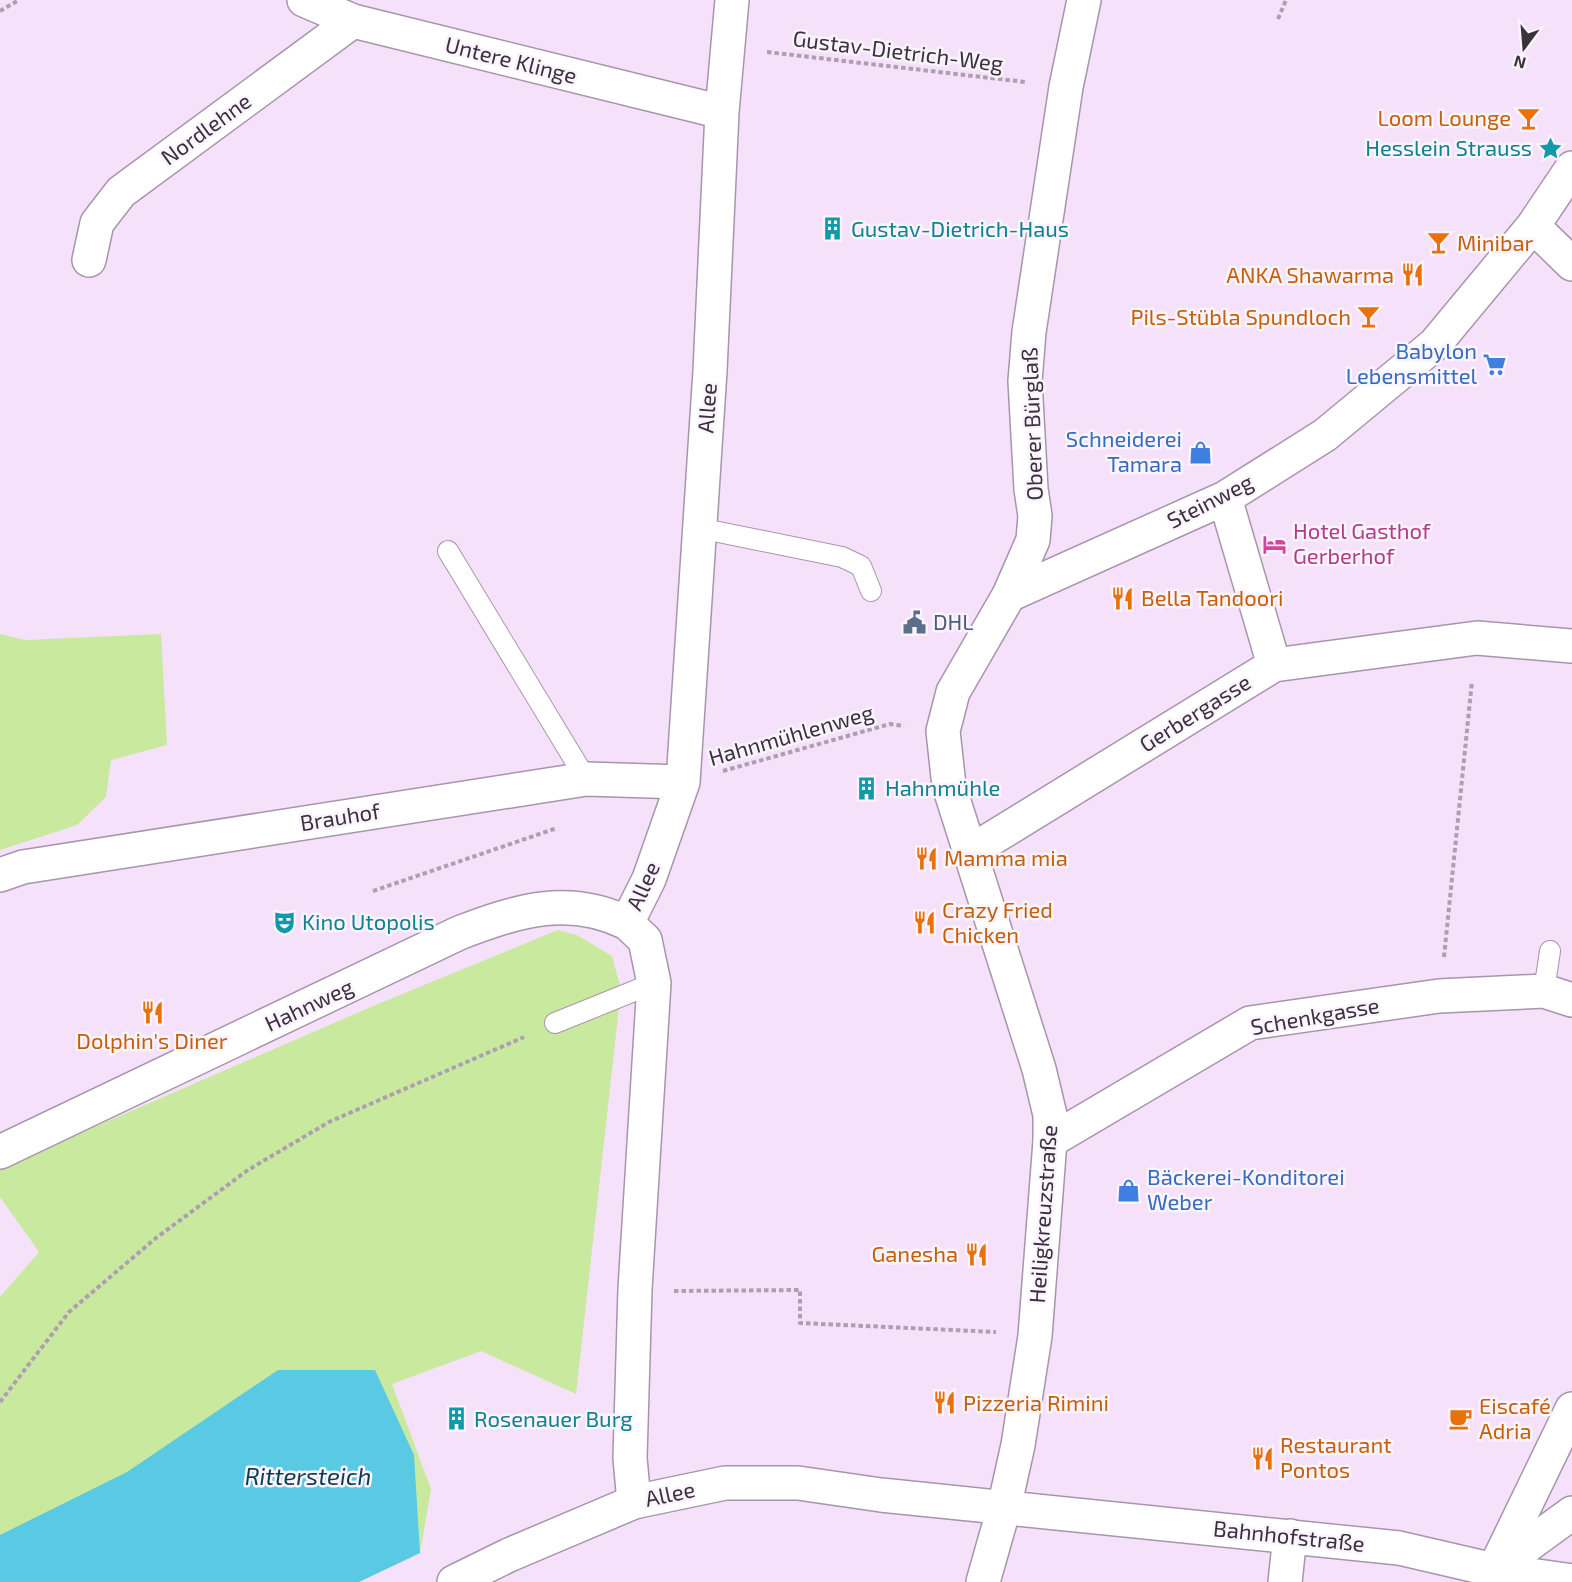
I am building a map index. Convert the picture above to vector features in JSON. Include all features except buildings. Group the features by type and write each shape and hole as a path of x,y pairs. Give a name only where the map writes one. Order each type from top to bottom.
{"street":[{"name":"Untere Klinge","path":"304,0 353,21 722,112"},
{"name":"Allee","path":"732,0 722,112 710,371 683,782 649,879 627,923 645,940 654,983 635,1289 630,1458 634,1502 725,1483 798,1483 1004,1508"},
{"name":"Oberer Bürglaß","path":"1010,595 1033,540 1035,516 1025,381 1029,332 1066,87 1084,0"},
{"name":"Nordlehne","path":"89,260 96,223 121,192 353,21"},
{"name":"Steinweg","path":"1010,595 1225,498 1325,435 1435,344 1533,226 1572,168"},
{"path":"1533,226 1572,264"},
{"name":"Gerbergasse","path":"968,853 1274,665 1225,498"},
{"path":"968,853 949,786 944,731 953,692 1010,595"},
{"path":"1274,665 1477,638 1572,646"},
{"name":"Brauhof","path":"8,875 586,779 683,782"},
{"name":"Heiligkreuzstraße","path":"968,853 1039,1069 1050,1115 1035,1336 1018,1445 1004,1508 983,1582"},
{"name":"Hahnweg","path":"0,1152 459,933 512,913 566,907 603,911 627,923"},
{"name":"Schenkgasse","path":"1050,1141 1250,1023 1439,996 1558,995"},
{"path":"1484,1576 1572,1409"},
{"path":"454,1582 509,1555 634,1502"},
{"name":"Bahnhofstraße","path":"1004,1508 1399,1548 1484,1576 1572,1581"},
{"path":"1484,1576 1572,1513"},
{"path":"1285,1582 1290,1536"}],"lane":[{"path":"699,528 842,557 861,566 871,591"},
{"path":"448,551 586,779"},
{"path":"1550,951 1558,995"},
{"path":"555,1023 654,983"}],"path":[{"path":"0,11 19,0"},
{"path":"1278,19 1286,0"},
{"name":"Gustav-Dietrich-Weg","path":"727,48 1066,87"},
{"path":"1439,996 1477,638"},
{"name":"Hahnmühlenweg","path":"683,782 890,724 944,731"},
{"path":"373,891 567,824"},
{"path":"0,1402 69,1312 156,1238 248,1170 329,1122 555,1023"},
{"path":"693,1292 800,1290 800,1323 1035,1336"}],"green space":[{"path":"0,634 25,640 161,634 167,745 111,760 106,797 77,825 0,850"},
{"path":"558,930 577,935 612,956 621,989 576,1394 481,1351 392,1384 431,1489 420,1553 359,1582 0,1582 0,1297 39,1252 0,1197 0,1168 373,1006"}],"water":[{"name":"Rittersteich","path":"278,1370 375,1370 414,1455 420,1553 359,1582 0,1582 0,1535 127,1472"}],"place":[{"name":"Loom Lounge","path":"1529,118"},
{"name":"Hesslein Strauss","path":"1550,148"},
{"name":"Gustav-Dietrich-Haus","path":"833,229"},
{"name":"Minibar","path":"1439,243"},
{"name":"ANKA Shawarma","path":"1412,275"},
{"name":"Pils-Stübla Spundloch","path":"1369,317"},
{"name":"Babylon Lebensmittel","path":"1495,364"},
{"name":"Schneiderei Tamara","path":"1200,452"},
{"name":"Hotel Gasthof Gerberhof","path":"1275,544"},
{"name":"Bella Tandoori","path":"1123,598"},
{"name":"DHL","path":"915,622"},
{"name":"Hahnmühle","path":"867,788"},
{"name":"Mamma mia","path":"926,858"},
{"name":"Kino Utopolis","path":"284,922"},
{"name":"Crazy Fried Chicken","path":"924,923"},
{"name":"Dolphin's Diner","path":"152,1012"},
{"name":"Bäckerei-Konditorei Weber","path":"1129,1190"},
{"name":"Ganesha","path":"976,1254"},
{"name":"Pizzeria Rimini","path":"945,1403"},
{"name":"Rosenauer Burg","path":"456,1419"},
{"name":"Eiscafé Adria","path":"1461,1419"},
{"name":"Restaurant Pontos","path":"1262,1458"}]}
